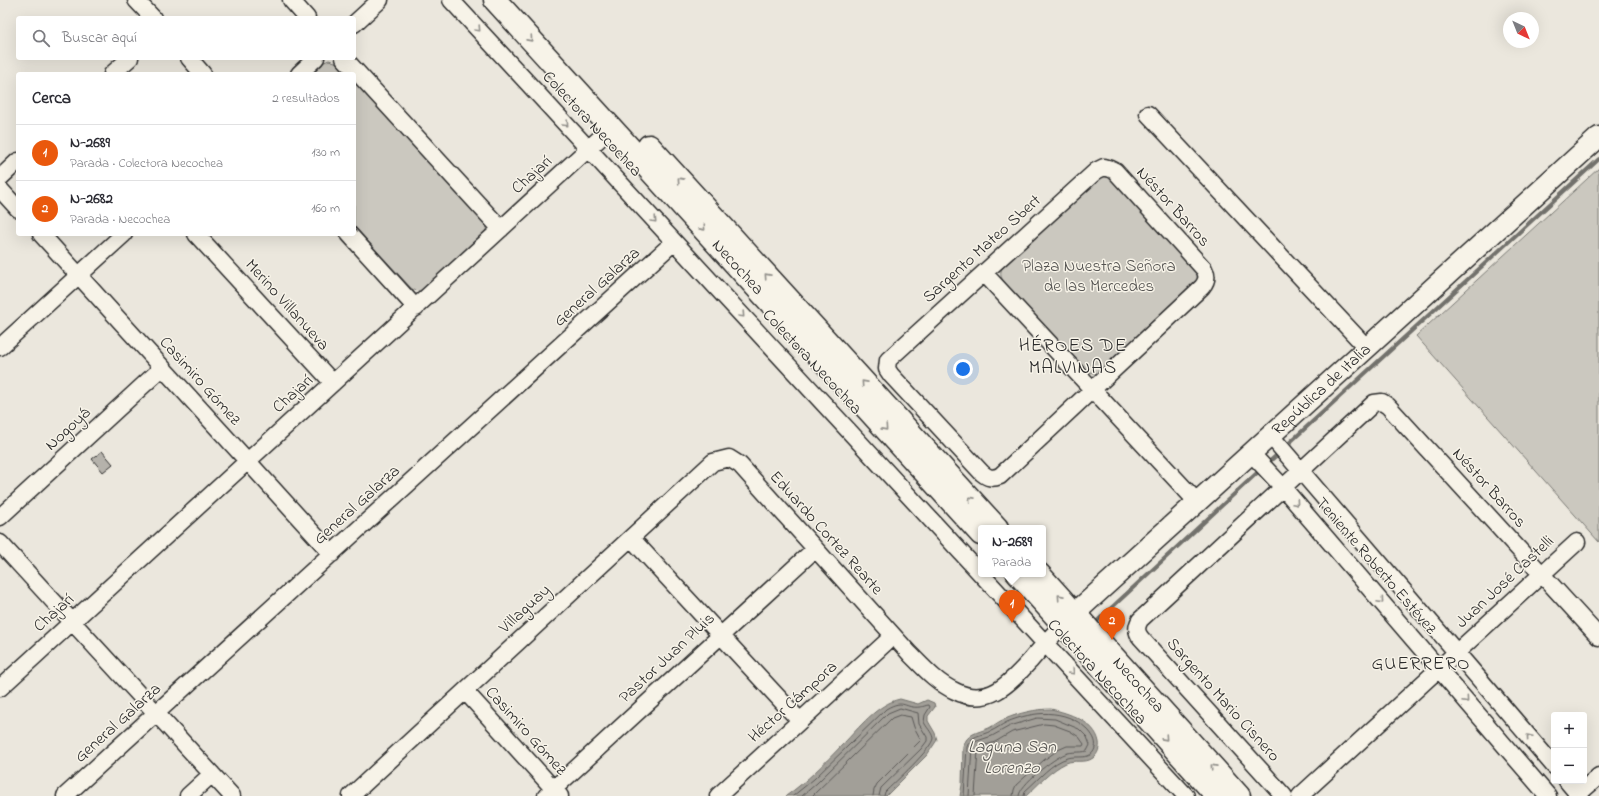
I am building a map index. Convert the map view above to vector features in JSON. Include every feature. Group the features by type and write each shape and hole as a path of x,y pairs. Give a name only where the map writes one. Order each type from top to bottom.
{"main road":[{"name":"Necochea","path":"494,0 978,531"},
{"name":"Necochea","path":"515,0 994,525"},
{"name":"Necochea","path":"1021,577 1069,619 1239,796"},
{"name":"Necochea","path":"1041,577 1069,619 1217,796"}],"street":[{"path":"136,0 150,16"},
{"path":"291,0 305,16"},
{"path":"356,22 380,0"},
{"name":"Colectora Necochea","path":"451,0 978,571"},
{"path":"114,72 128,60"},
{"path":"191,60 202,72"},
{"path":"301,72 314,60"},
{"path":"346,60 501,229"},
{"path":"1148,114 1367,348"},
{"name":"Chajarí","path":"0,688 611,128"},
{"name":"República de Italia","path":"1045,644 1069,619 1599,137"},
{"path":"0,178 16,163"},
{"name":"Sargento Mateo Sbert","path":"1092,390 1000,476 988,478 891,375 887,366 891,357 1096,171 1100,168 1108,167"},
{"name":"Néstor Barros","path":"1092,390 1202,287 1207,277 1204,269 1108,167"},
{"path":"0,189 16,207"},
{"name":"Casimiro Gómez","path":"43,236 332,554"},
{"path":"0,347 122,236"},
{"name":"Merino Villanueva","path":"198,236 333,383"},
{"path":"351,236 416,308"},
{"name":"General Galarza","path":"66,796 674,242"},
{"path":"984,273 1197,502"},
{"name":"Nogoyá","path":"0,517 162,368"},
{"name":"Néstor Barros","path":"1301,471 1370,406 1378,402 1382,402 1388,406 1599,637"},
{"name":"Teniente Roberto Estévez","path":"1270,436 1551,763"},
{"name":"Teniente Roberto Estévez","path":"1251,453 1283,487 1548,796"},
{"name":"Villaguay","path":"351,796 713,462 729,458"},
{"name":"Eduardo Cortez Rearte","path":"729,458 740,465 893,636 926,670 947,687 964,695 973,697 992,694 1016,677 1045,644"},
{"path":"1283,487 1301,471"},
{"name":"Sargento Mario Cisnero","path":"1283,487 1140,620 1137,628 1141,638 1284,796"},
{"path":"631,538 800,721"},
{"name":"Juan José Castelli","path":"1300,796 1577,542"},
{"path":"0,543 212,774 229,795"},
{"name":"Pastor Juan Pluis","path":"553,794 721,635 815,549"},
{"name":"Colectora Necochea","path":"984,577 1186,796"},
{"name":"Héctor Cámpora","path":"718,796 893,636"},
{"name":"Casimiro Gómez","path":"465,691 553,794"},
{"path":"188,796 212,774"},
{"path":"1568,784 1577,795 1599,776"}],"green space":[{"path":"329,60 335,62 345,72 313,72 322,63"},
{"path":"356,83 487,226 485,234 425,289 418,291 411,288 356,228"},
{"path":"1599,168 1599,542 1416,336"},
{"name":"Plaza Nuestra Señora de las Mercedes","path":"1104,176 1112,177 1197,272 1197,280 1195,284 1099,373 1095,374 1087,371 1005,283 1001,277 1001,272 1004,265 1097,179"}],"water":[{"name":"Laguna San Lorenzo","path":"900,699 918,704 927,700 934,703 935,707 928,716 928,721 937,740 927,755 886,796 786,796 816,772 876,711"},
{"name":"Laguna San Lorenzo","path":"1051,709 1073,716 1087,723 1096,735 1099,742 1098,751 1093,758 1087,761 1069,762 1060,766 1026,796 960,796 962,785 963,747 970,736 1016,715"}],"building":[{"path":"102,451 113,464 103,472 92,459"}],"waterway":[{"path":"1287,445 1599,159"},
{"path":"1269,462 1278,454"},
{"path":"1094,624 1258,472"}],"place":[{"name":"N-2689","path":"1012,623"},
{"name":"N-2682","path":"1112,640"}],"district":[{"name":"HÉROES DE MALVINAS","path":"1073,357"},
{"name":"GUERRERO","path":"1421,664"}]}
